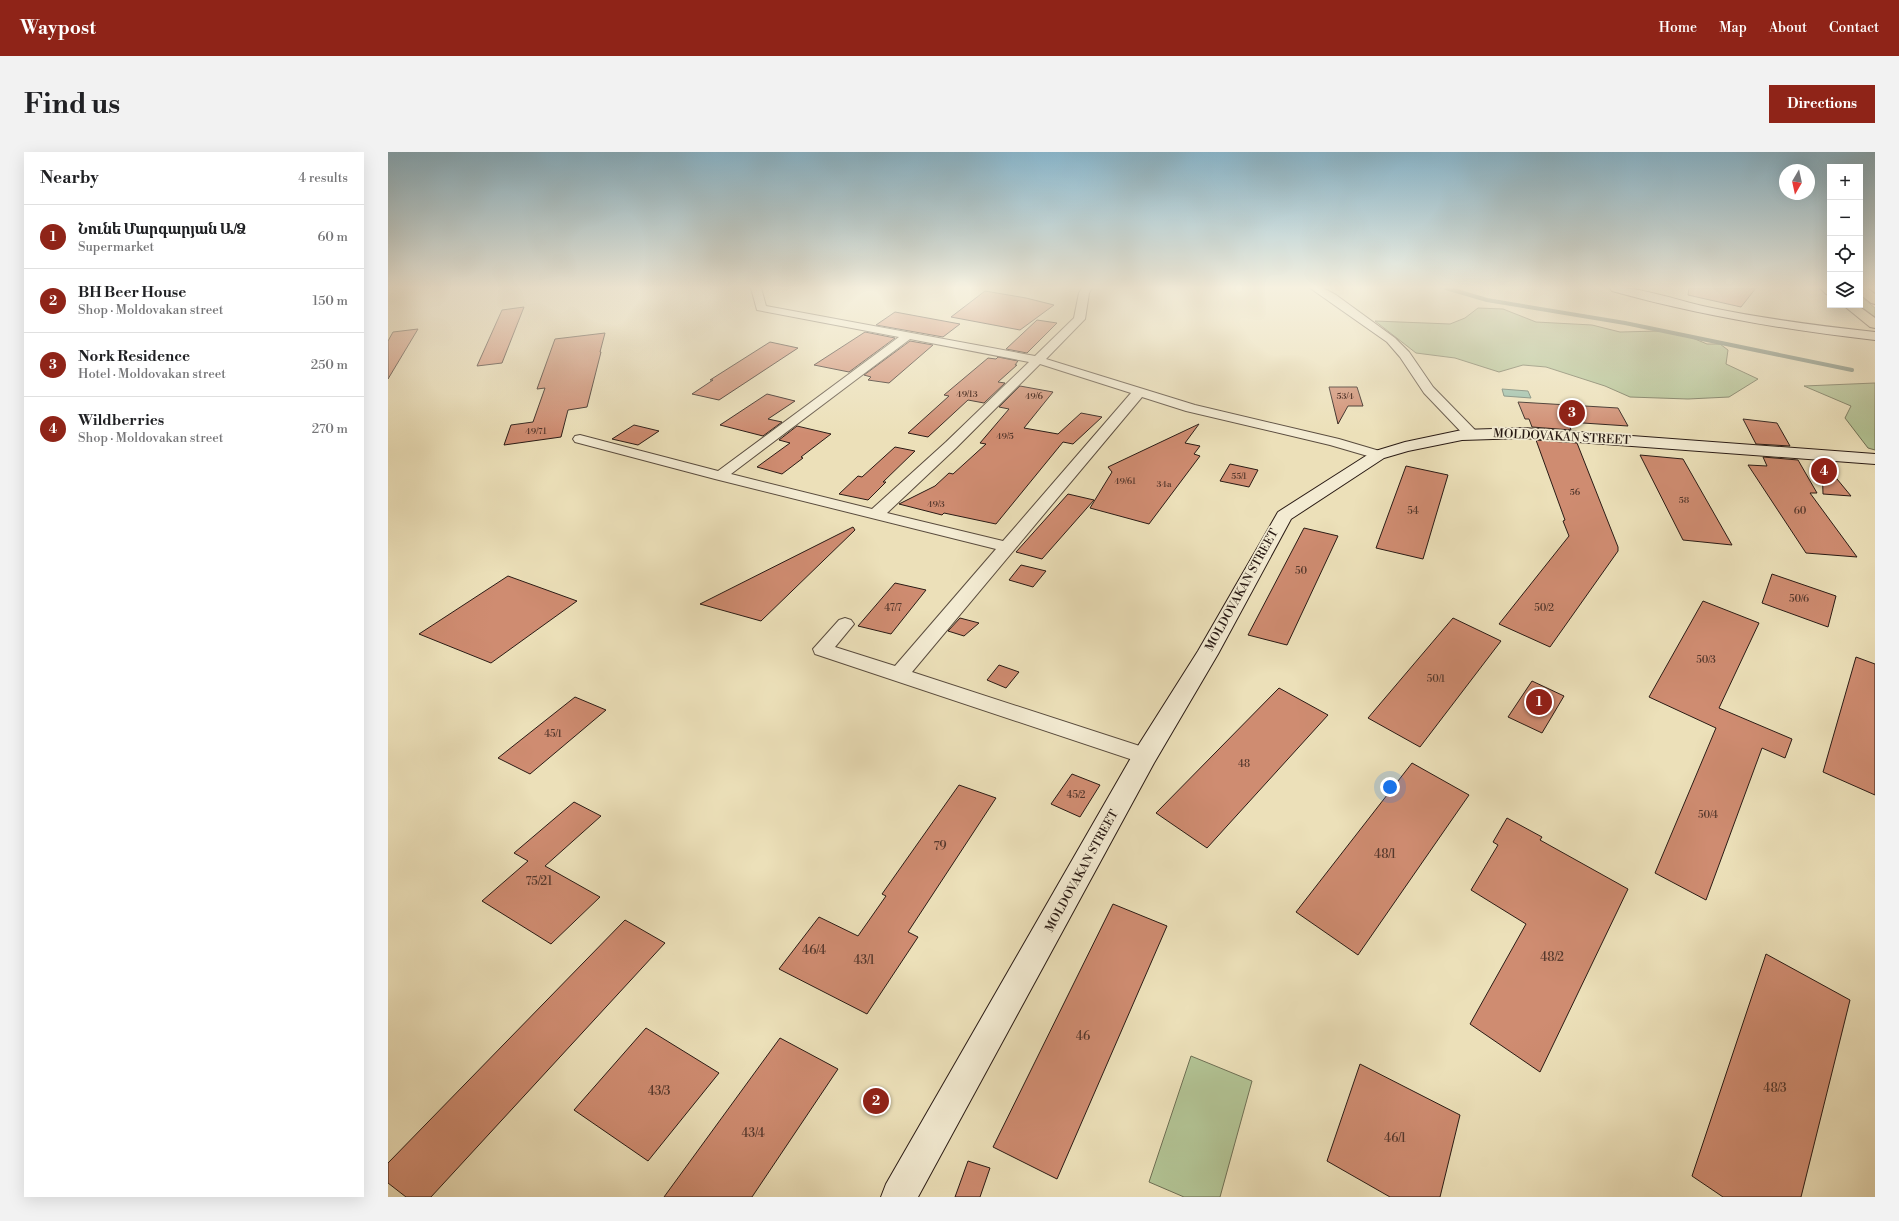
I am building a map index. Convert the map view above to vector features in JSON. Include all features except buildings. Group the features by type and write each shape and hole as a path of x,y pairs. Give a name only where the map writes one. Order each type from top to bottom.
{"street":[{"path":"720,476 907,337"},
{"path":"918,337 1038,360 1191,408 1334,442 1378,455"},
{"path":"875,515 951,445 1061,337"},
{"path":"1387,337 1405,355 1428,390 1471,434"},
{"path":"899,674 1139,392"},
{"name":"MOLDOVAKAN STREET","path":"899,1197 1146,756 1207,654 1284,516 1378,455 1405,447 1471,434 1524,433 1875,459"},
{"path":"580,439 720,476 1006,547"},
{"path":"846,624 822,649 1146,756"}],"shaded area":[{"path":"1395,337 1690,337 1707,344 1720,344 1728,350 1726,364 1758,379 1729,397 1688,399 1630,397 1605,386 1546,367 1523,365 1499,372 1455,358 1416,353"},
{"path":"1875,383 1875,450 1868,448 1845,418 1851,406 1804,386"},
{"path":"1502,389 1528,391 1531,398 1504,396"},
{"path":"1191,1056 1252,1081 1220,1197 1184,1197 1149,1182"}],"waterway":[{"path":"1691,337 1852,370"}],"place":[{"name":"Nork Residence","path":"1572,413"},
{"name":"Wildberries","path":"1824,471"},
{"name":"Նունե Մարգարյան Ա/Ձ","path":"1539,702"},
{"name":"BH Beer House","path":"876,1101"}]}
